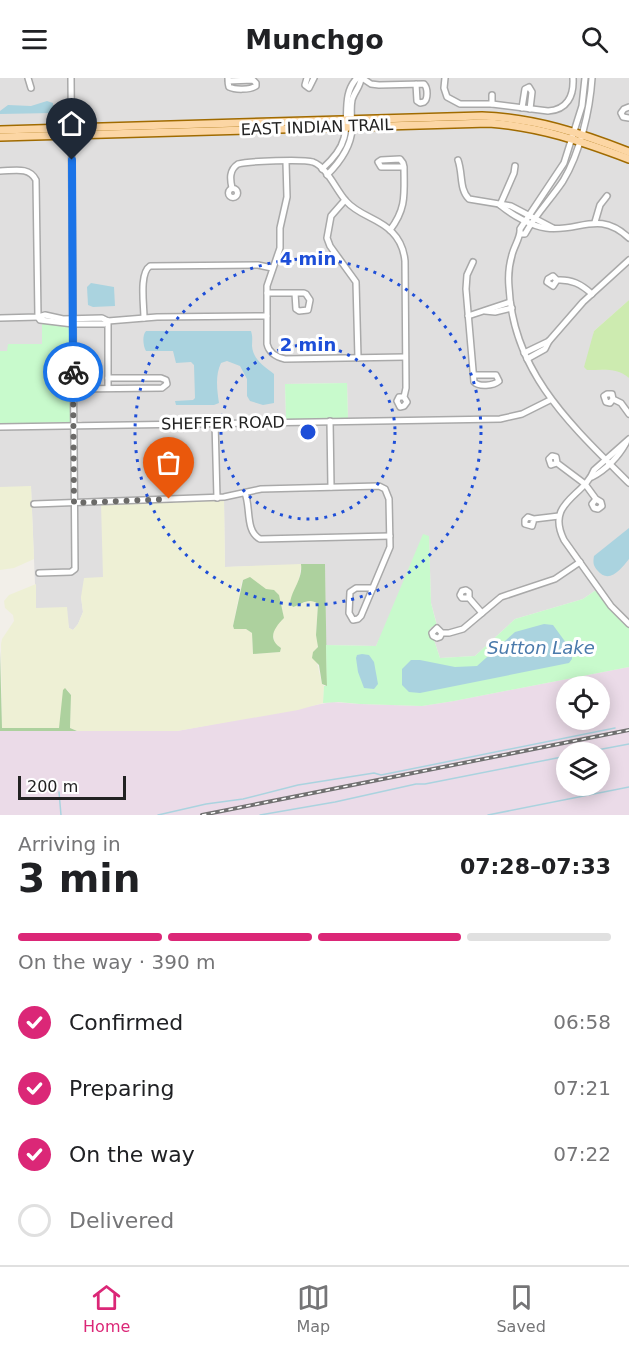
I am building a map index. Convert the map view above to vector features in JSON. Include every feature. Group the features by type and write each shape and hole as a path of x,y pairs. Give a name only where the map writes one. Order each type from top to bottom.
{"main road":[{"name":"EAST INDIAN TRAIL","path":"0,137 71,131 493,117 534,122 629,152"},
{"path":"0,130 71,131"},
{"name":"EAST INDIAN TRAIL","path":"576,136 629,159"}],"street":[{"path":"28,78 31,88"},
{"path":"39,573 74,572 71,78"},
{"path":"307,78 305,85 309,88 314,78"},
{"path":"327,176 347,148 348,94 360,78 375,85 416,84"},
{"path":"445,78 445,93 459,104 492,104 548,111 562,108 572,94 573,78"},
{"path":"536,218 571,165 585,78"},
{"path":"592,78 588,109 564,163 520,229 521,234 513,252 509,271 511,305 526,356 550,399 629,483"},
{"path":"522,108 525,89 529,87 532,92 530,109"},
{"path":"492,95 492,104"},
{"path":"629,107 621,113 623,117 629,118"},
{"path":"322,169 332,159 344,140 348,123"},
{"path":"458,160 462,172 462,188 466,196 473,200 511,206 545,228 595,222 612,226 629,238"},
{"path":"286,162 287,197 280,226 279,251 268,281 267,344 270,351 276,357 285,359 405,357"},
{"path":"232,188 231,173 238,164 311,162 322,169 345,200 359,213 390,230 401,245 404,256 406,388 404,397"},
{"path":"500,206 515,166"},
{"path":"390,230 403,208 404,167"},
{"path":"0,171 26,171 33,174 36,180 38,317"},
{"path":"595,222 600,205 607,196"},
{"path":"345,200 331,216 327,238 330,246 356,282 358,358"},
{"path":"528,219 536,218 553,228"},
{"path":"526,356 549,341 592,294 629,260"},
{"path":"473,262 466,283 474,375"},
{"path":"144,318 144,277 146,269 150,266 258,265 272,268"},
{"path":"556,280 579,284 592,294"},
{"path":"267,293 295,293"},
{"path":"468,316 495,306 511,305"},
{"path":"0,318 38,317 42,320 104,324 108,321 144,318 267,316"},
{"path":"108,321 108,388"},
{"path":"73,389 162,388 167,384 164,378 108,378"},
{"path":"137,378 137,388"},
{"name":"SHEFFER ROAD","path":"0,427 506,418 524,414 550,399"},
{"path":"613,399 621,403 629,414"},
{"path":"330,421 331,487"},
{"path":"215,422 217,498"},
{"path":"628,440 607,461 594,470 592,477 568,500 559,516 563,537 616,611 629,624"},
{"path":"557,463 585,484 596,500"},
{"path":"34,504 217,498 261,489 375,485 385,489 389,499 389,550 373,588 361,616 353,620 350,616 350,592 356,588 373,588"},
{"path":"246,492 251,530 254,536 260,539 390,536"},
{"path":"534,519 559,516"},
{"path":"442,633 463,629 501,597 555,579 580,562"},
{"path":"469,598 482,613"}],"shaded area":[{"path":"0,78 68,78 66,124 63,126 0,128"},
{"path":"74,78 582,78 580,102 575,121 574,124 566,127 525,118 80,125 74,116"},
{"path":"594,78 629,78 629,150 587,132"},
{"path":"486,125 559,136 629,162 629,300 594,331 587,370 614,369 621,371 629,378 629,628 615,615 596,590 583,599 515,619 475,656 440,658 429,633 431,627 437,625 431,603 429,537 376,646 326,645 325,564 225,567 224,500 103,577 81,597 83,612 73,630 69,628 68,623 36,608 31,487 0,487 0,429 435,423 435,419 348,419 347,383 285,384 286,419 85,423 78,420 74,144 76,140 80,137"},
{"path":"63,138 68,146 70,326 46,322 42,344 8,344 8,351 0,351 0,139"},
{"path":"629,667 629,815 0,815 0,731 177,731 332,702 422,706 556,681 556,730 610,730 610,676 583,676"}],"green space":[{"path":"629,300 629,378 614,371 587,370 584,367 594,331"},
{"path":"42,322 70,326 71,422 0,424 0,351 7,351 8,344 42,344"},
{"path":"347,383 348,419 286,419 285,384"},
{"path":"31,486 34,559 14,568 0,570 0,487"},
{"path":"224,499 225,567 301,564 296,606 308,601 318,604 317,663 324,686 323,703 298,710 177,731 77,731 70,728 71,695 67,689 59,728 2,728 1,644 14,621 13,615 5,608 4,601 9,595 36,584 36,608 67,607 69,628 73,630 83,612 81,597 84,578 103,577 101,503","holes":["242,580 262,587 279,604 283,612 282,620 275,626 273,635 275,644 281,648 280,652 253,654 252,633 246,629 234,629 233,626"]},
{"path":"423,534 429,536 431,603 437,626 431,627 429,633 440,658 475,656 515,619 583,599 596,590 615,615 629,628 629,667 583,676 556,676 556,681 422,706 323,703 324,686 327,686 326,645 376,646"},
{"path":"301,564 325,564 327,686 322,684 319,665 312,658 313,652 318,647 316,635 318,604 309,601 293,607 290,603"},
{"path":"250,577 279,595 284,618 277,626 273,637 281,648 280,652 253,654 252,633 246,629 234,629 243,580"},
{"path":"0,651 2,728 59,728 65,688 71,695 70,728 77,731 0,731"}],"water":[{"path":"47,101 53,103 53,113 0,114 0,111 8,105 31,106"},
{"path":"91,283 114,287 115,306 93,307 88,305 87,287"},
{"path":"146,331 251,331 255,355 260,363 274,374 274,403 263,405 250,401 247,396 247,379 240,366 227,361 221,363 218,372 219,403 176,405 175,401 195,398 194,365 191,362 176,363 173,351 146,351 143,341"},
{"path":"629,528 629,559 614,574 606,576 601,574 594,565 594,556"},
{"name":"Sutton Lake","path":"544,624 553,625 572,651 572,659 569,663 420,693 409,692 402,685 402,669 411,660 455,667 477,666 515,632"},
{"path":"357,655 369,655 374,662 378,684 374,689 364,688 358,672 356,658"}],"waterway":[{"path":"158,815 206,804 243,799 298,785 374,773 381,775 615,728"},
{"path":"610,748 629,744"},
{"path":"260,815 556,758"},
{"path":"488,815 629,787"},
{"path":"59,792 61,815"}],"railway":[{"path":"202,815 629,730"}],"way so far":[{"path":"73,372 74,503 169,499"}],"route":[{"path":"72,160 73,372"}]}
